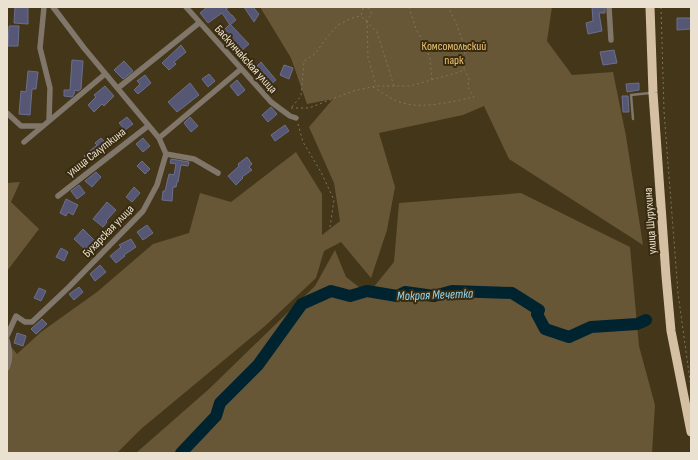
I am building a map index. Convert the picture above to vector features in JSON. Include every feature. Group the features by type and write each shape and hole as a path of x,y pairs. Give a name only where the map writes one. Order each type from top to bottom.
{"highway":[{"name":"улица Шурухина","path":"650,7 653,93 661,221 671,331 691,432"}],"street":[{"path":"44,7 40,48 50,88 49,121"},
{"path":"52,7 104,74 118,88 159,138 166,154 194,159 218,173"},
{"name":"Баскунчакская улица","path":"186,7 272,102 290,116 296,118"},
{"path":"609,7 611,40"},
{"path":"118,88 199,23"},
{"path":"159,138 241,69"},
{"path":"24,142 104,74"},
{"path":"7,113 21,126 43,126"},
{"name":"улица Салуткина","path":"58,196 148,126"},
{"name":"Бухарская улица","path":"7,336 16,316 25,322 32,322 143,211 157,185 166,154"},
{"path":"7,340 10,353 7,368"}],"lane":[{"path":"634,119 632,95 653,93"}],"path":[{"path":"361,16 363,8 369,7 372,14 366,21 368,58 376,86"},
{"path":"409,7 416,29 430,59 432,80"},
{"path":"372,87 396,100 414,105 439,104 474,97 468,87 469,78 464,70 465,48 457,25 448,7"},
{"path":"660,7 664,111 678,293 691,388"},
{"path":"361,16 377,32 394,86"},
{"path":"291,108 301,96 304,60 315,54 338,25 352,18 361,16"},
{"path":"280,109 309,108 353,92 376,86 410,86 456,74 464,70"},
{"path":"296,118 303,142 321,172 334,200 330,227"}],"green space":[{"name":"Комсомольский парк","path":"260,7 552,7 547,41 572,75 613,72 626,136 643,245 509,159 484,106 463,115 379,133 395,187 387,230 371,278 341,242 324,251 316,278 265,326 141,429 117,453 7,453 7,342 17,354 41,332 97,292 153,244 189,233 200,193 231,202 296,152 322,194 322,235 340,221 334,183 309,127 333,99 307,104 291,58"},
{"path":"20,182 11,202 39,229 7,271 7,183"},
{"path":"521,193 630,247 639,346 655,405 652,453 136,453 209,389 315,286 335,250 346,277 368,294 394,262 399,203"}],"building":[{"path":"15,7 28,7 28,24 14,23"},
{"path":"207,7 229,7 226,9 236,20 230,25 222,13 208,23 200,13"},
{"path":"244,7 253,7 259,14 254,22"},
{"path":"592,7 605,7 605,13 599,13 602,31 588,34 586,23 593,21"},
{"path":"677,18 691,18 691,29 677,30"},
{"path":"230,24 249,44 239,53 229,41 227,42 220,34"},
{"path":"9,26 19,26 18,46 8,46"},
{"path":"181,45 186,52 174,62 176,64 169,70 162,63"},
{"path":"614,50 617,63 603,65 600,52"},
{"path":"72,60 83,61 81,89 78,91 75,90 72,97 64,96 64,90 70,90"},
{"path":"124,61 133,71 123,79 114,70"},
{"path":"261,62 276,80 270,85 255,68"},
{"path":"284,65 293,68 289,79 280,75"},
{"path":"28,71 38,72 36,89 32,89 30,115 19,114 21,91 26,92"},
{"path":"209,74 215,81 208,87 202,79"},
{"path":"145,75 151,83 138,94 134,90 140,84 137,81"},
{"path":"237,80 245,90 238,96 230,86"},
{"path":"190,83 199,95 177,112 168,102"},
{"path":"639,83 639,90 627,92 626,84"},
{"path":"105,86 114,96 104,106 102,104 94,112 88,105 96,97 94,95"},
{"path":"622,96 628,96 629,112 623,112"},
{"path":"271,107 277,114 268,122 262,115"},
{"path":"127,117 133,124 125,130 119,123"},
{"path":"190,117 198,126 191,132 184,123"},
{"path":"285,125 289,131 275,141 271,135"},
{"path":"101,138 108,145 89,161 84,156 97,145 95,143"},
{"path":"143,138 150,146 143,152 136,144"},
{"path":"247,157 252,164 249,167 252,170 242,177 243,178 236,185 228,176 239,166 238,164"},
{"path":"171,159 189,162 188,166 181,165 178,182 176,187 173,187 172,201 162,200 163,191 165,191 169,174 174,175 176,164 170,163"},
{"path":"142,161 150,169 145,174 137,166"},
{"path":"96,172 101,177 92,187 85,181"},
{"path":"79,185 85,193 77,199 71,191"},
{"path":"134,187 140,193 132,202 126,197"},
{"path":"66,199 78,205 73,215 68,212 66,216 60,213"},
{"path":"107,202 116,210 106,221 107,222 103,227 93,219"},
{"path":"147,225 153,233 143,240 137,232"},
{"path":"83,229 96,242 87,251 74,239"},
{"path":"131,239 136,247 124,255 125,256 116,263 110,256 121,247 119,245"},
{"path":"61,248 68,252 64,261 56,257"},
{"path":"100,265 106,272 95,281 90,274"},
{"path":"79,287 83,292 74,300 69,294"},
{"path":"39,288 46,291 41,301 34,298"},
{"path":"42,319 47,324 36,334 31,329"},
{"path":"17,333 26,336 23,346 14,343"}],"waterway":[{"name":"Мокрая Мечетка","path":"181,453 216,416 220,403 258,365 302,304 331,291 350,296 367,291 397,296 405,292 434,296 452,291 512,293 539,310 537,314 545,329 569,337 591,327 637,324 646,320"}]}
